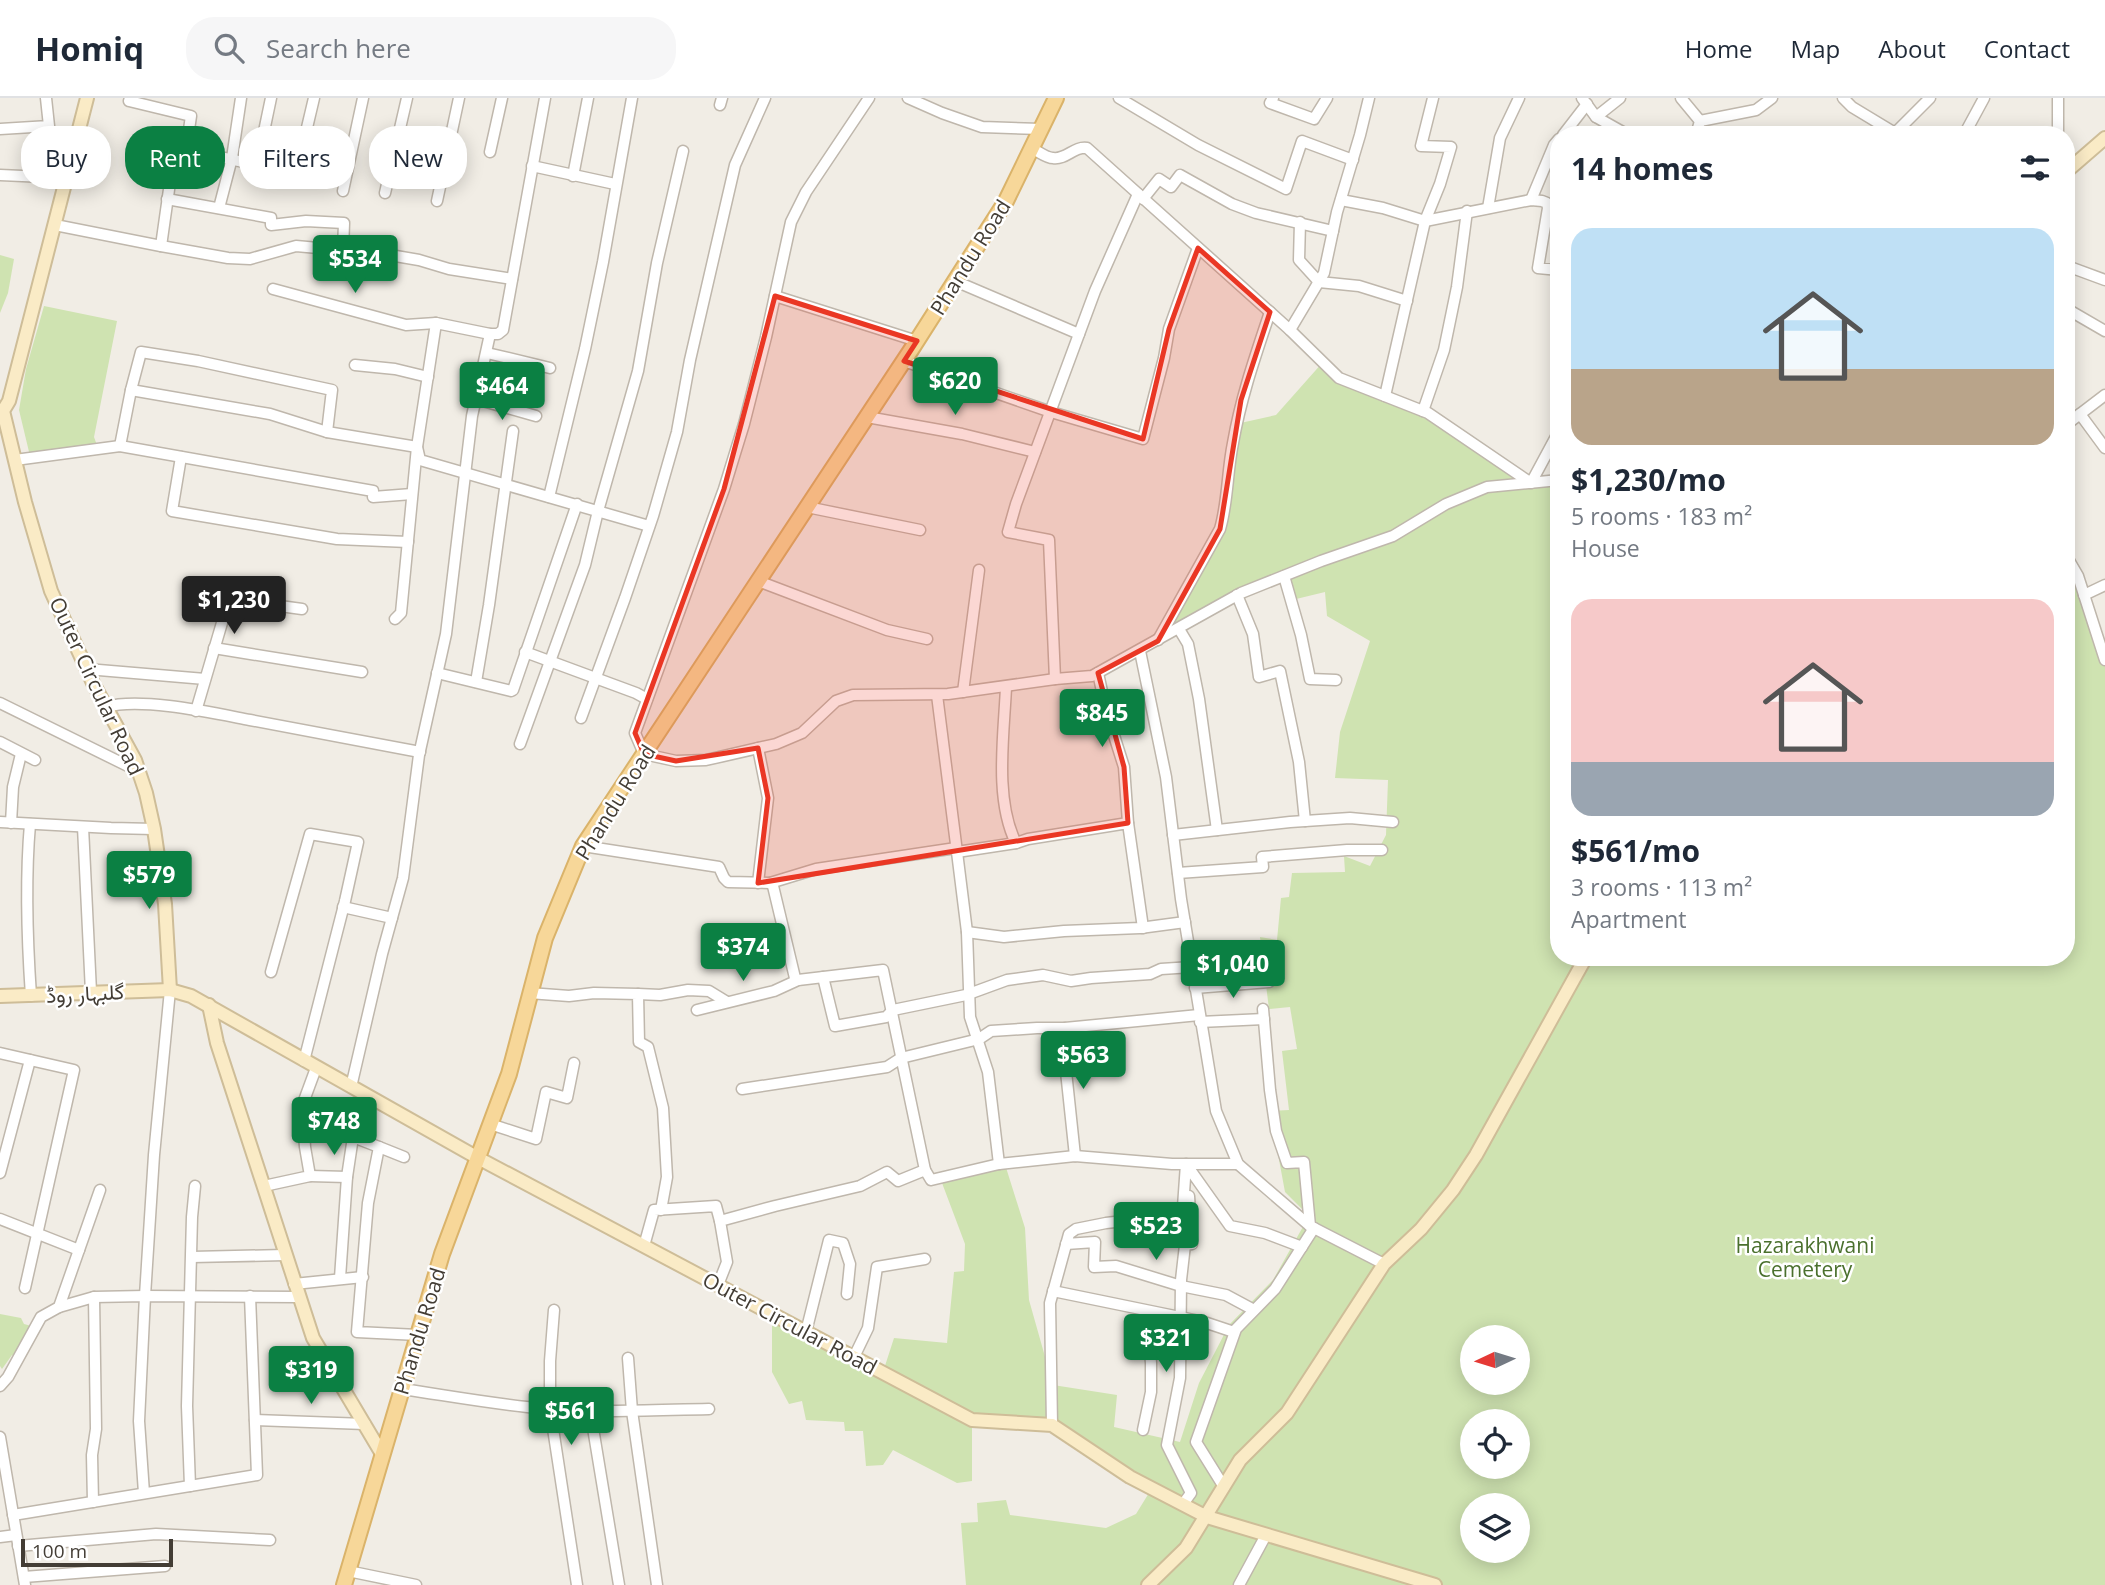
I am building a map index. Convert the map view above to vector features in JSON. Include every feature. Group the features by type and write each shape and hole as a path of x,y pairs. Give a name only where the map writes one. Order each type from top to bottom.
{"main road":[{"name":"Outer Circular Road","path":"81,126 88,98"},
{"name":"Phandu Road","path":"346,1578 442,1254 509,1073 545,938 583,846 904,361 1006,201 1056,98"},
{"path":"2075,164 2105,138"},
{"name":"Outer Circular Road","path":"64,189 9,401 1,409 51,591 87,669 135,760 154,829 165,904 170,990 209,1005 310,1065 478,1157 972,1420 1052,1425"},
{"path":"1148,1585 1186,1548 1240,1460 1287,1413 1384,1265 1421,1229 1453,1190 1476,1156 1581,966"},
{"name":"گلبہار روڈ","path":"0,996 170,990"},
{"path":"209,1005 216,1043 313,1338 382,1454"},
{"path":"1052,1425 1130,1477 1207,1517 1435,1585"}],"street":[{"path":"0,129 49,126 46,98"},
{"path":"130,98 129,101 191,116 190,126"},
{"path":"219,208 242,98"},
{"path":"225,159 257,165 271,98"},
{"path":"307,126 314,98"},
{"path":"343,191 363,98"},
{"path":"385,193 407,98"},
{"path":"437,201 459,98"},
{"path":"490,152 502,98"},
{"path":"273,289 406,325 436,323 498,334 503,330 545,98"},
{"path":"573,176 588,98"},
{"path":"549,497 585,349 632,98"},
{"path":"581,718 649,526 677,432 690,360 735,165 765,98"},
{"path":"869,98 806,192 791,222 747,412 724,489 635,733 644,754 676,761 696,760 776,744 802,733 836,701 853,695 937,695 1092,676 1237,595 1393,536 1446,504 1487,487 1550,481"},
{"path":"908,98 982,127 1041,129"},
{"path":"1119,98 1198,145 1286,189 1302,141 1353,160"},
{"path":"1273,98 1270,103 1314,119 1327,98"},
{"path":"1290,330 1324,273 1369,98"},
{"path":"1385,396 1425,221 1451,147 1422,146 1433,98"},
{"path":"1488,208 1500,138 1519,98"},
{"path":"1596,117 1620,98"},
{"path":"1681,98 1700,121"},
{"path":"1700,121 1756,110 1772,98"},
{"path":"1843,98 1882,126"},
{"path":"1902,126 1930,98"},
{"path":"1969,126 1984,98"},
{"path":"2057,98 2058,126"},
{"path":"1568,126 1584,101 1596,117 1612,126"},
{"path":"1699,126 1700,121"},
{"path":"1031,148 1054,159 1078,148 1087,148 1290,330 1339,378 1423,411 1531,483"},
{"path":"520,744 586,565 598,511 638,371 657,263 683,151"},
{"path":"1531,200 1550,155"},
{"path":"532,166 615,184"},
{"path":"1055,679 1049,540 1008,532 1095,291 1141,196 1159,179 1171,187 1180,175 1232,204 1256,213 1333,231"},
{"path":"0,176 21,177"},
{"path":"161,246 169,189"},
{"path":"167,199 271,218 271,225 306,221 344,223 343,250"},
{"path":"1341,200 1383,208 1425,221 1531,200 1542,201 1547,203 1548,208 1538,268 1550,269"},
{"path":"1423,411 1447,337 1467,211"},
{"path":"1300,222 1299,260 1319,282 1359,286 1407,301"},
{"path":"55,225 228,258 250,259 296,246 384,254 449,269 512,279"},
{"path":"904,361 1051,412 1143,439 1169,329 1198,248"},
{"path":"2075,269 2105,280"},
{"path":"955,281 1079,334"},
{"path":"775,296 917,341"},
{"path":"1158,641 1220,529 1225,513 1226,483 1241,400 1270,312"},
{"path":"2075,314 2105,331"},
{"path":"395,619 401,613 417,447 436,323"},
{"path":"351,1087 403,878 419,751 446,634 465,473 476,399 490,334"},
{"path":"120,446 141,352 332,390 327,432"},
{"path":"487,352 550,368"},
{"path":"355,365 395,369 428,377"},
{"path":"131,390 270,414 327,432 417,447"},
{"path":"2075,418 2105,395"},
{"path":"476,399 536,416"},
{"path":"2080,414 2105,448"},
{"path":"867,417 962,434 1035,452"},
{"path":"476,682 513,431"},
{"path":"15,460 120,446 373,491 373,497 412,494"},
{"path":"417,447 421,460 649,526"},
{"path":"1531,483 1550,448"},
{"path":"181,457 172,511 337,540 408,542"},
{"path":"437,673 513,690 577,504"},
{"path":"807,507 920,530"},
{"path":"963,692 979,570"},
{"path":"2075,571 2105,660"},
{"path":"1284,576 1310,679 1336,680"},
{"path":"758,581 887,629 927,639"},
{"path":"2084,596 2105,585"},
{"path":"1237,595 1253,634 1258,677 1280,671 1299,762 1305,821"},
{"path":"196,710 229,599 302,609"},
{"path":"1179,629 1188,644 1199,699 1217,830"},
{"path":"214,649 362,672"},
{"path":"1140,651 1166,778 1185,922 1216,1111 1238,1164 1312,1227 1384,1265"},
{"path":"525,652 636,692 646,699"},
{"path":"87,669 205,679"},
{"path":"1098,673 1106,710 1124,767 1128,823 1143,928"},
{"path":"1006,687 1002,787 1011,832 1016,843"},
{"path":"937,695 967,932 970,1017 988,1072 999,1164"},
{"path":"0,703 138,771"},
{"path":"106,707 117,704 196,710 419,751"},
{"path":"0,742 35,760"},
{"path":"758,748 768,798 758,883"},
{"path":"21,754 5,823 154,829"},
{"path":"1173,835 1350,818 1394,822"},
{"path":"583,846 719,867 728,881 770,883 816,869 1016,843 1128,823"},
{"path":"30,824 26,878 31,996"},
{"path":"83,827 90,992"},
{"path":"271,972 310,834 358,842 302,1106 304,1147 310,1176"},
{"path":"1178,873 1263,867 1262,857 1382,850"},
{"path":"770,883 773,886 795,978 798,980"},
{"path":"344,907 392,918"},
{"path":"967,932 1004,937 1064,931 1143,928 1185,922"},
{"path":"823,977 835,1026 886,1017 893,1010 968,994 1007,980 1043,975 1071,981 1150,974 1161,969 1192,967"},
{"path":"697,1010 774,991 798,980 883,970 925,1170 931,1180 999,1164 1075,1156 1186,1164 1238,1164"},
{"path":"1195,988 1269,982"},
{"path":"144,1493 139,1421 145,1296 154,1155 170,990"},
{"path":"529,993 569,996 594,993 660,995 688,990 709,991 727,1002"},
{"path":"638,994 639,1042 648,1047 663,1108 667,1177 661,1210"},
{"path":"743,1089 887,1067 901,1058 979,1039 991,1031 1263,1014 1276,1131 1287,1163 1304,1162 1312,1227 1275,1289 1234,1332 1196,1442 1224,1487"},
{"path":"1065,1028 1065,1062 1075,1156"},
{"path":"0,1053 74,1070 25,1289"},
{"path":"0,1172 30,1060"},
{"path":"490,1124 536,1139 546,1092 567,1098 574,1063"},
{"path":"340,1278 347,1177 353,1137 404,1157"},
{"path":"379,1147 368,1203 358,1332 418,1335"},
{"path":"1186,1164 1230,1226 1265,1233 1302,1247"},
{"path":"1052,1425 1050,1303 1069,1234 1076,1229 1106,1223 1150,1218 1182,1221 1186,1164"},
{"path":"1183,1504 1191,1493 1167,1445 1180,1378 1181,1286 1185,1245 1192,1244 1186,1164"},
{"path":"720,1221 860,1186 887,1172 898,1181 925,1170"},
{"path":"264,1186 310,1176 347,1177"},
{"path":"190,1486 187,1406 195,1186"},
{"path":"59,1307 100,1190"},
{"path":"643,1246 654,1210 716,1206 727,1262 718,1285"},
{"path":"0,1219 79,1251"},
{"path":"806,1332 829,1240 843,1243 850,1265 847,1294"},
{"path":"1066,1244 1095,1242 1094,1267 1116,1266 1181,1286 1226,1295 1254,1310"},
{"path":"192,1257 285,1255"},
{"path":"854,1357 868,1328 877,1267 925,1259"},
{"path":"0,1386 8,1377 41,1317 59,1307 94,1297 250,1296 296,1291 340,1278 363,1276"},
{"path":"1054,1291 1204,1322 1234,1332"},
{"path":"13,1515 257,1475 250,1296"},
{"path":"93,1502 92,1455 96,1429 94,1297"},
{"path":"554,1310 550,1409 577,1585"},
{"path":"1143,1430 1150,1392 1149,1339 1153,1312"},
{"path":"628,1358 632,1411 657,1585"},
{"path":"402,1389 550,1409 709,1409"},
{"path":"590,1410 619,1585"},
{"path":"255,1420 365,1424"},
{"path":"0,1437 24,1581 165,1566"},
{"path":"0,1538 17,1540 156,1534 270,1540"},
{"path":"1239,1585 1266,1535"},
{"path":"346,1578 416,1585"}],"highlighted area":[{"path":"1198,248 1270,312 1241,400 1220,529 1158,641 1098,673 1124,767 1128,823 758,883 768,798 758,748 676,761 644,754 635,733 724,489 775,296 917,341 904,361 1143,439 1169,329"}],"green space":[{"path":"0,255 14,259 8,293 0,313"},
{"path":"44,306 117,321 94,437 98,448 30,456 19,410 26,369"},
{"name":"Hazarakhwani Cemetery","path":"1323,362 1339,378 1428,413 1531,483 1550,481 1550,966 2075,966 2075,574 2105,645 2105,1585 966,1585 961,1523 978,1522 977,1503 1006,1500 1010,1515 1106,1528 1136,1514 1152,1488 1052,1425 972,1420 972,1481 957,1483 893,1450 883,1465 866,1466 863,1431 845,1431 844,1422 806,1420 802,1401 789,1404 772,1372 772,1314 883,1372 894,1338 947,1343 954,1272 964,1271 965,1244 939,1175 1003,1158 1025,1228 1029,1300 1053,1385 1117,1395 1114,1427 1180,1442 1199,1383 1229,1325 1273,1280 1309,1216 1285,1192 1270,1111 1289,1110 1282,1051 1297,1049 1290,1007 1269,1009 1260,937 1277,940 1281,898 1289,897 1292,873 1345,872 1344,856 1370,866 1386,835 1388,780 1335,778 1340,732 1370,641 1327,616 1325,592 1292,600 1288,575 1241,593 1158,641 1220,529 1236,424 1276,415"},
{"path":"0,1314 21,1318 24,1324 35,1327 17,1359 12,1355 2,1369 0,1366"}]}
